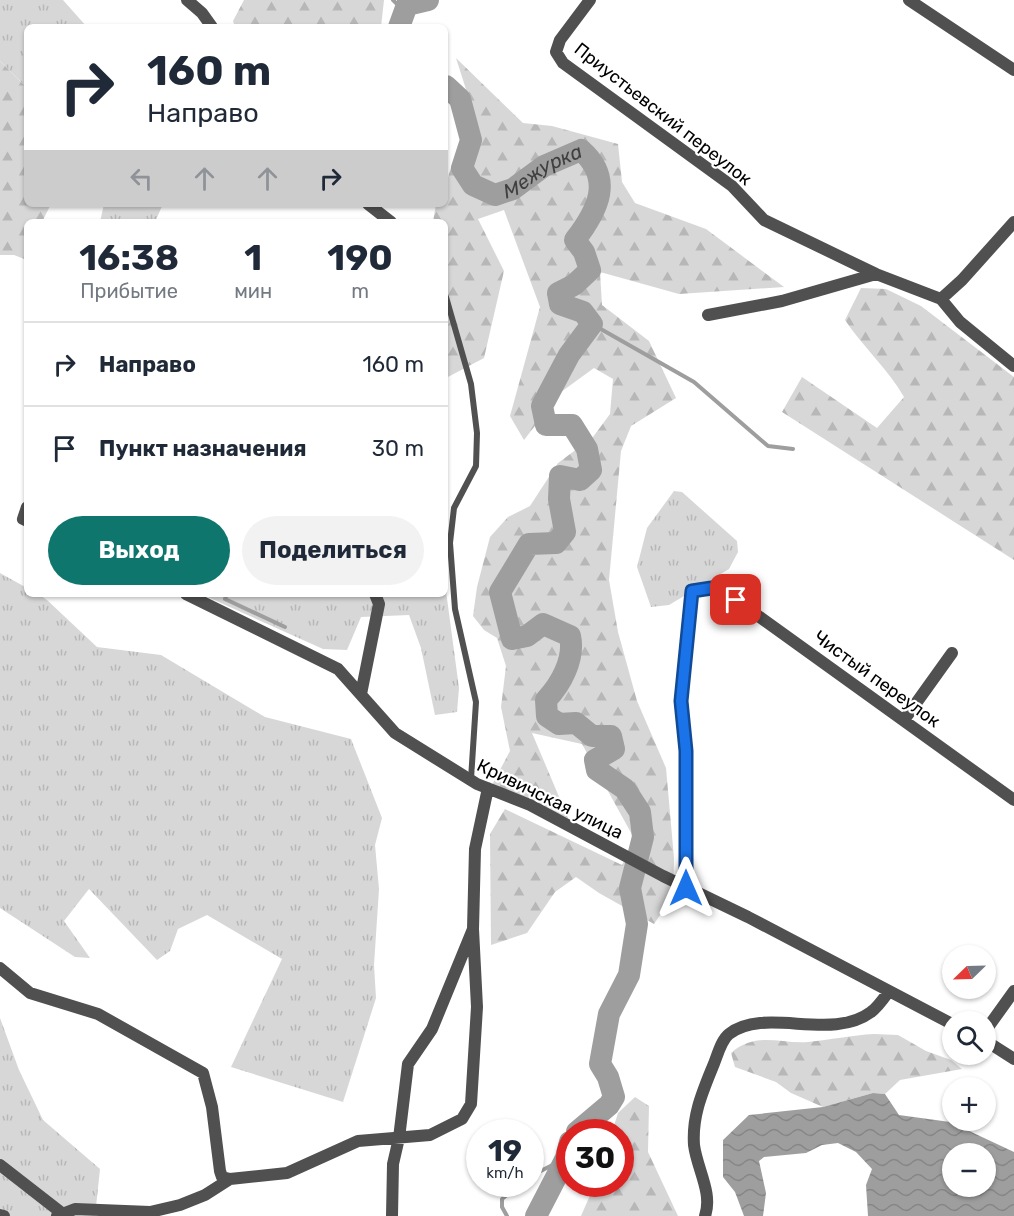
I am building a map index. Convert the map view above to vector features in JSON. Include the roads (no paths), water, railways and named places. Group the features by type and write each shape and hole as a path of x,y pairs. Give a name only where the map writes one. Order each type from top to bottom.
{"street":[{"path":"187,0 209,24"},
{"name":"Приустьевский переулок","path":"590,0 560,40 556,52 563,63 732,186 764,220 876,274 941,299"},
{"path":"909,0 1014,70"},
{"path":"372,207 387,219"},
{"path":"1014,222 962,280 941,299 960,322 1014,366"},
{"path":"708,315 782,301 876,274"},
{"name":"Чистый переулок","path":"686,888 686,751 681,701 692,591 718,587 1014,800"},
{"path":"361,694 379,604 376,597"},
{"name":"Кривичская улица","path":"208,598 338,669 395,733 471,780 530,805 686,888 942,1019"},
{"path":"904,720 952,653"},
{"path":"0,968 30,993 98,1014 203,1073 212,1107 219,1172 222,1177 230,1179 287,1173 358,1142 430,1134 462,1119 471,1104 477,1007 473,930 476,849 488,788"},
{"path":"392,1216 393,1164 399,1138 408,1064 432,1029 473,930"},
{"path":"705,1216 709,1199 699,1172 693,1119 727,1035 740,1028 760,1024 832,1025 854,1020 871,1012 889,991"},
{"path":"996,1016 1014,992"},
{"path":"996,1047 1014,1059"},
{"path":"0,1165 60,1215 75,1209 150,1212 160,1210 206,1195 230,1179"}],"lane":[{"path":"448,304 471,384 477,433 476,466 454,508 450,543 456,609 476,702 471,780"}],"water":[{"path":"873,1093 885,1094 899,1115 942,1121 942,1131 969,1131 995,1143 942,1143 942,1197 996,1197 996,1144 1014,1152 1014,1216 868,1216 866,1185 872,1169 856,1152 838,1143 822,1145 806,1153 764,1157 759,1161 766,1193 763,1216 744,1216 735,1192 723,1177 723,1140 749,1115 823,1107"}],"waterway":[{"path":"393,0 405,12"},
{"name":"Межурка","path":"400,24 407,5 428,0"},
{"name":"Межурка","path":"448,88 460,99 471,140 462,168 473,185 495,195 513,189 544,166 581,150 591,161 600,183 596,206 575,240 584,252 590,270 574,285 558,293 560,304 583,312 592,324 569,355 542,406 546,425 572,425 587,449 591,470 580,480 560,476 559,499 565,532 556,543 529,544 500,592 512,639 527,636 543,624 570,636 569,662 562,679 546,700 547,716 559,724 576,723 592,736 611,736 614,749 595,760 597,770 625,789 640,812 643,837 630,888 637,924 629,975 609,1014 600,1064 608,1077 614,1097 609,1105 592,1119"},
{"path":"592,324 694,382 768,446 793,449"},
{"path":"226,597 225,599 285,627"},
{"path":"544,1169 556,1163"},
{"name":"Межурка","path":"536,1216 556,1177"},
{"path":"504,1197 502,1199 502,1207 507,1216"}]}
